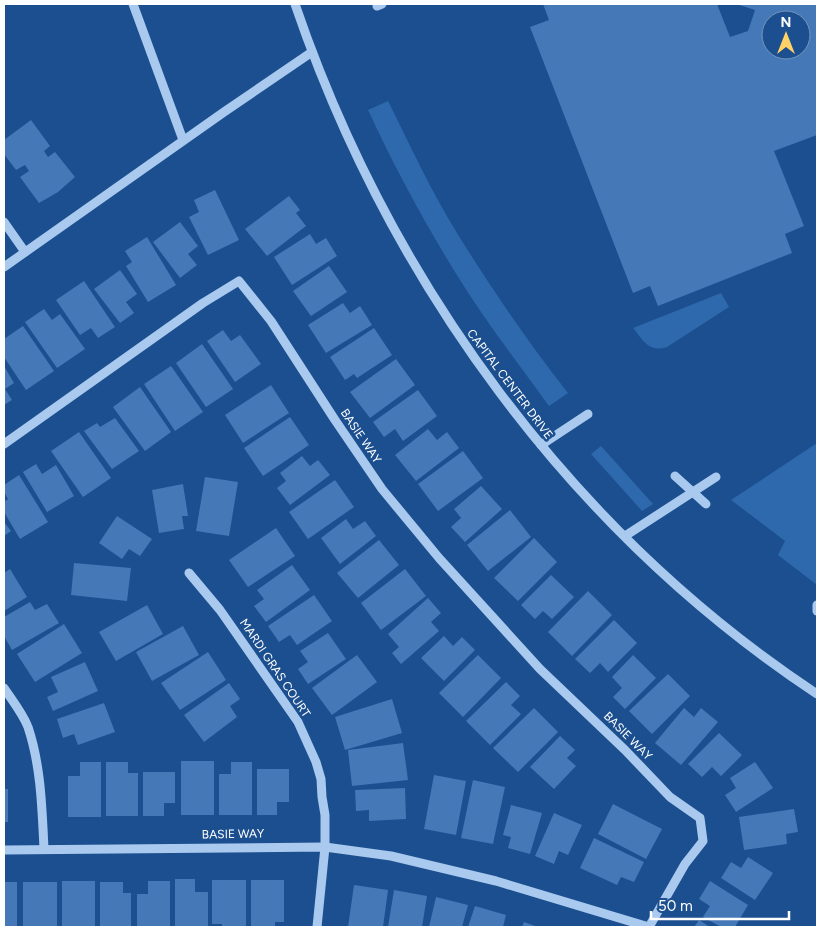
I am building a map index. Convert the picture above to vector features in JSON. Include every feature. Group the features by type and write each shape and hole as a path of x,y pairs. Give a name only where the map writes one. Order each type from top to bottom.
{"street":[{"path":"133,4 184,140"},
{"name":"CAPITAL CENTER DRIVE","path":"295,4 342,126 372,189 417,271 490,380 541,446 625,536 689,596 743,641 817,694"},
{"path":"4,267 312,52"},
{"path":"4,222 25,252"},
{"name":"BASIE WAY","path":"4,444 203,303 239,281 271,321 382,489 439,558 540,668 625,750 670,797 700,818 703,841 685,864 649,927 496,882 391,856 325,847 4,850"},
{"path":"541,446 588,414"},
{"path":"675,476 706,504"},
{"path":"625,536 716,477"},
{"name":"MARDI GRAS COURT","path":"190,573 220,610 298,722 316,762 321,779 325,815 325,847 317,927"},
{"path":"817,605 817,610"},
{"path":"4,688 28,726 42,801 44,849"}],"shaded area":[{"path":"388,101 447,217 510,314 568,393 549,406 500,340 466,289 409,192 368,110"},
{"path":"721,293 729,307 667,347 651,347 643,341 633,328"},
{"path":"817,443 817,585 778,555 785,541 731,500"},
{"path":"601,446 653,504 642,511 591,454"}],"building":[{"path":"543,4 717,4 730,37 748,31 755,10 736,4 817,4 817,135 774,151 804,226 785,234 792,253 658,306 650,286 633,293 530,27 549,20"},
{"path":"31,120 50,146 44,151 48,157 55,152 75,177 58,192 39,203 20,177 29,171 25,165 16,170 4,154 4,140"},
{"path":"215,190 239,240 208,255 189,217 199,212 194,200"},
{"path":"289,196 300,210 296,213 306,226 267,256 245,229"},
{"path":"180,222 198,246 188,254 197,265 180,278 153,242"},
{"path":"310,234 316,244 326,238 337,256 292,285 274,257"},
{"path":"147,237 176,285 148,302 126,266 132,262 125,251"},
{"path":"329,266 347,292 311,316 293,291"},
{"path":"120,270 137,294 126,302 134,313 120,323 94,289"},
{"path":"84,281 115,327 98,338 91,328 80,335 56,300"},
{"path":"343,303 350,313 360,306 372,325 326,353 308,325"},
{"path":"44,309 52,320 60,314 85,349 57,368 25,322"},
{"path":"23,326 54,371 26,390 4,357 4,339"},
{"path":"374,328 392,355 357,378 354,374 345,380 330,357"},
{"path":"223,330 231,341 240,335 261,364 235,382 207,341"},
{"path":"202,344 233,389 206,407 176,363"},
{"path":"396,359 415,385 370,418 350,392"},
{"path":"4,366 14,383 5,389 12,400 4,405"},
{"path":"171,366 203,412 175,431 144,384"},
{"path":"271,385 289,413 243,443 225,415"},
{"path":"140,387 171,432 145,451 113,407"},
{"path":"418,390 437,416 403,441 395,429 384,437 373,422"},
{"path":"290,417 309,445 263,476 244,448"},
{"path":"115,418 139,451 112,469 84,431 97,423 100,427"},
{"path":"428,429 437,440 447,432 459,448 416,481 395,455"},
{"path":"79,432 111,478 83,497 51,451"},
{"path":"463,451 483,478 438,511 418,484"},
{"path":"302,456 310,466 318,460 330,475 290,505 277,488 286,481 280,473"},
{"path":"36,464 42,474 56,465 74,496 47,512 23,472"},
{"path":"19,475 48,522 20,539 4,512 4,502 8,499 4,492 4,485"},
{"path":"205,477 238,482 229,536 196,531"},
{"path":"335,480 354,507 308,539 289,512"},
{"path":"183,484 188,516 182,516 184,529 159,533 152,490"},
{"path":"481,486 502,509 465,542 451,527 461,518 454,509"},
{"path":"510,510 531,537 488,571 467,545"},
{"path":"117,516 152,539 140,556 129,549 122,559 99,543"},
{"path":"346,519 353,529 365,521 376,536 340,564 321,538"},
{"path":"4,522 11,531 4,536"},
{"path":"276,528 295,556 248,587 229,560"},
{"path":"534,538 557,562 518,601 494,578"},
{"path":"379,540 399,565 358,598 337,573"},
{"path":"74,563 131,568 127,601 71,595"},
{"path":"292,565 310,590 266,622 254,606 264,599 257,590"},
{"path":"10,569 27,597 4,611 4,573"},
{"path":"405,569 426,596 381,630 361,603"},
{"path":"551,575 574,597 552,619 543,611 535,619 521,605"},
{"path":"588,591 612,615 572,656 548,632"},
{"path":"314,595 332,621 297,645 290,635 279,642 268,626"},
{"path":"428,598 441,613 431,622 439,631 401,664 392,653 399,647 388,634"},
{"path":"30,602 35,610 47,604 59,623 12,650 4,636 4,617"},
{"path":"147,605 163,634 116,661 99,632"},
{"path":"614,620 637,643 608,672 600,663 590,673 575,659"},
{"path":"64,624 82,653 35,682 17,654"},
{"path":"183,626 199,655 152,681 136,652"},
{"path":"328,633 346,659 308,684 298,669 308,662 300,651"},
{"path":"444,636 453,646 462,637 475,650 444,681 421,658"},
{"path":"208,652 226,680 180,710 161,683"},
{"path":"357,655 377,682 332,715 312,688"},
{"path":"478,655 501,678 463,717 439,693"},
{"path":"633,655 656,678 625,709 613,697 622,688 612,677"},
{"path":"85,662 98,691 53,711 47,697 58,692 51,677"},
{"path":"668,674 690,696 652,734 629,711"},
{"path":"506,682 520,696 511,705 521,714 490,745 466,721"},
{"path":"229,683 240,699 230,706 237,717 204,742 184,715"},
{"path":"392,699 402,733 345,750 335,717"},
{"path":"104,703 115,732 78,745 74,734 63,738 57,719"},
{"path":"534,708 558,732 518,772 493,748"},
{"path":"684,708 694,717 701,708 718,722 681,765 655,743"},
{"path":"719,733 742,755 721,776 712,767 702,777 688,764"},
{"path":"560,736 575,750 567,758 576,766 554,789 530,767"},
{"path":"403,743 408,780 352,786 348,750"},
{"path":"181,761 214,761 214,815 181,815"},
{"path":"80,762 101,762 101,817 68,817 68,776 80,776"},
{"path":"106,762 128,762 128,773 138,773 138,816 106,816"},
{"path":"231,762 252,762 252,815 219,815 219,774 231,774"},
{"path":"755,762 773,788 736,812 725,795 736,788 730,778"},
{"path":"257,769 289,769 289,802 277,802 277,815 257,815"},
{"path":"143,772 175,772 175,803 164,803 164,816 143,816"},
{"path":"434,775 466,781 456,835 424,829"},
{"path":"473,780 505,787 493,844 461,838"},
{"path":"405,788 406,819 369,821 369,810 356,811 355,790"},
{"path":"4,789 8,789 8,822 4,822"},
{"path":"613,804 662,829 646,859 598,834"},
{"path":"511,805 542,813 530,854 508,848 511,837 503,835"},
{"path":"794,809 798,832 786,834 787,844 744,850 739,817"},
{"path":"554,813 582,825 568,855 559,851 554,864 535,856"},
{"path":"594,838 644,862 634,882 621,877 617,885 580,868"},
{"path":"748,857 773,873 755,900 721,878 731,862 741,868"},
{"path":"175,879 195,879 195,892 208,892 208,927 175,927"},
{"path":"212,880 246,880 246,927 222,927 222,924 212,924"},
{"path":"251,880 284,880 284,922 275,922 275,927 251,927"},
{"path":"62,881 95,881 95,927 62,927"},
{"path":"148,881 170,881 170,926 137,927 137,894 148,894"},
{"path":"710,881 748,905 735,927 721,927 703,917 710,906 699,899"},
{"path":"4,882 17,882 17,926 4,926"},
{"path":"23,882 57,882 57,927 23,927"},
{"path":"100,882 123,882 123,893 131,893 131,926 100,926"},
{"path":"354,885 388,890 383,927 348,927"},
{"path":"394,890 427,896 422,927 388,927"},
{"path":"436,897 468,905 462,927 429,927"},
{"path":"475,906 506,915 503,927 468,927"},
{"path":"699,920 710,927 694,927"},
{"path":"524,922 538,927 522,927"}]}
